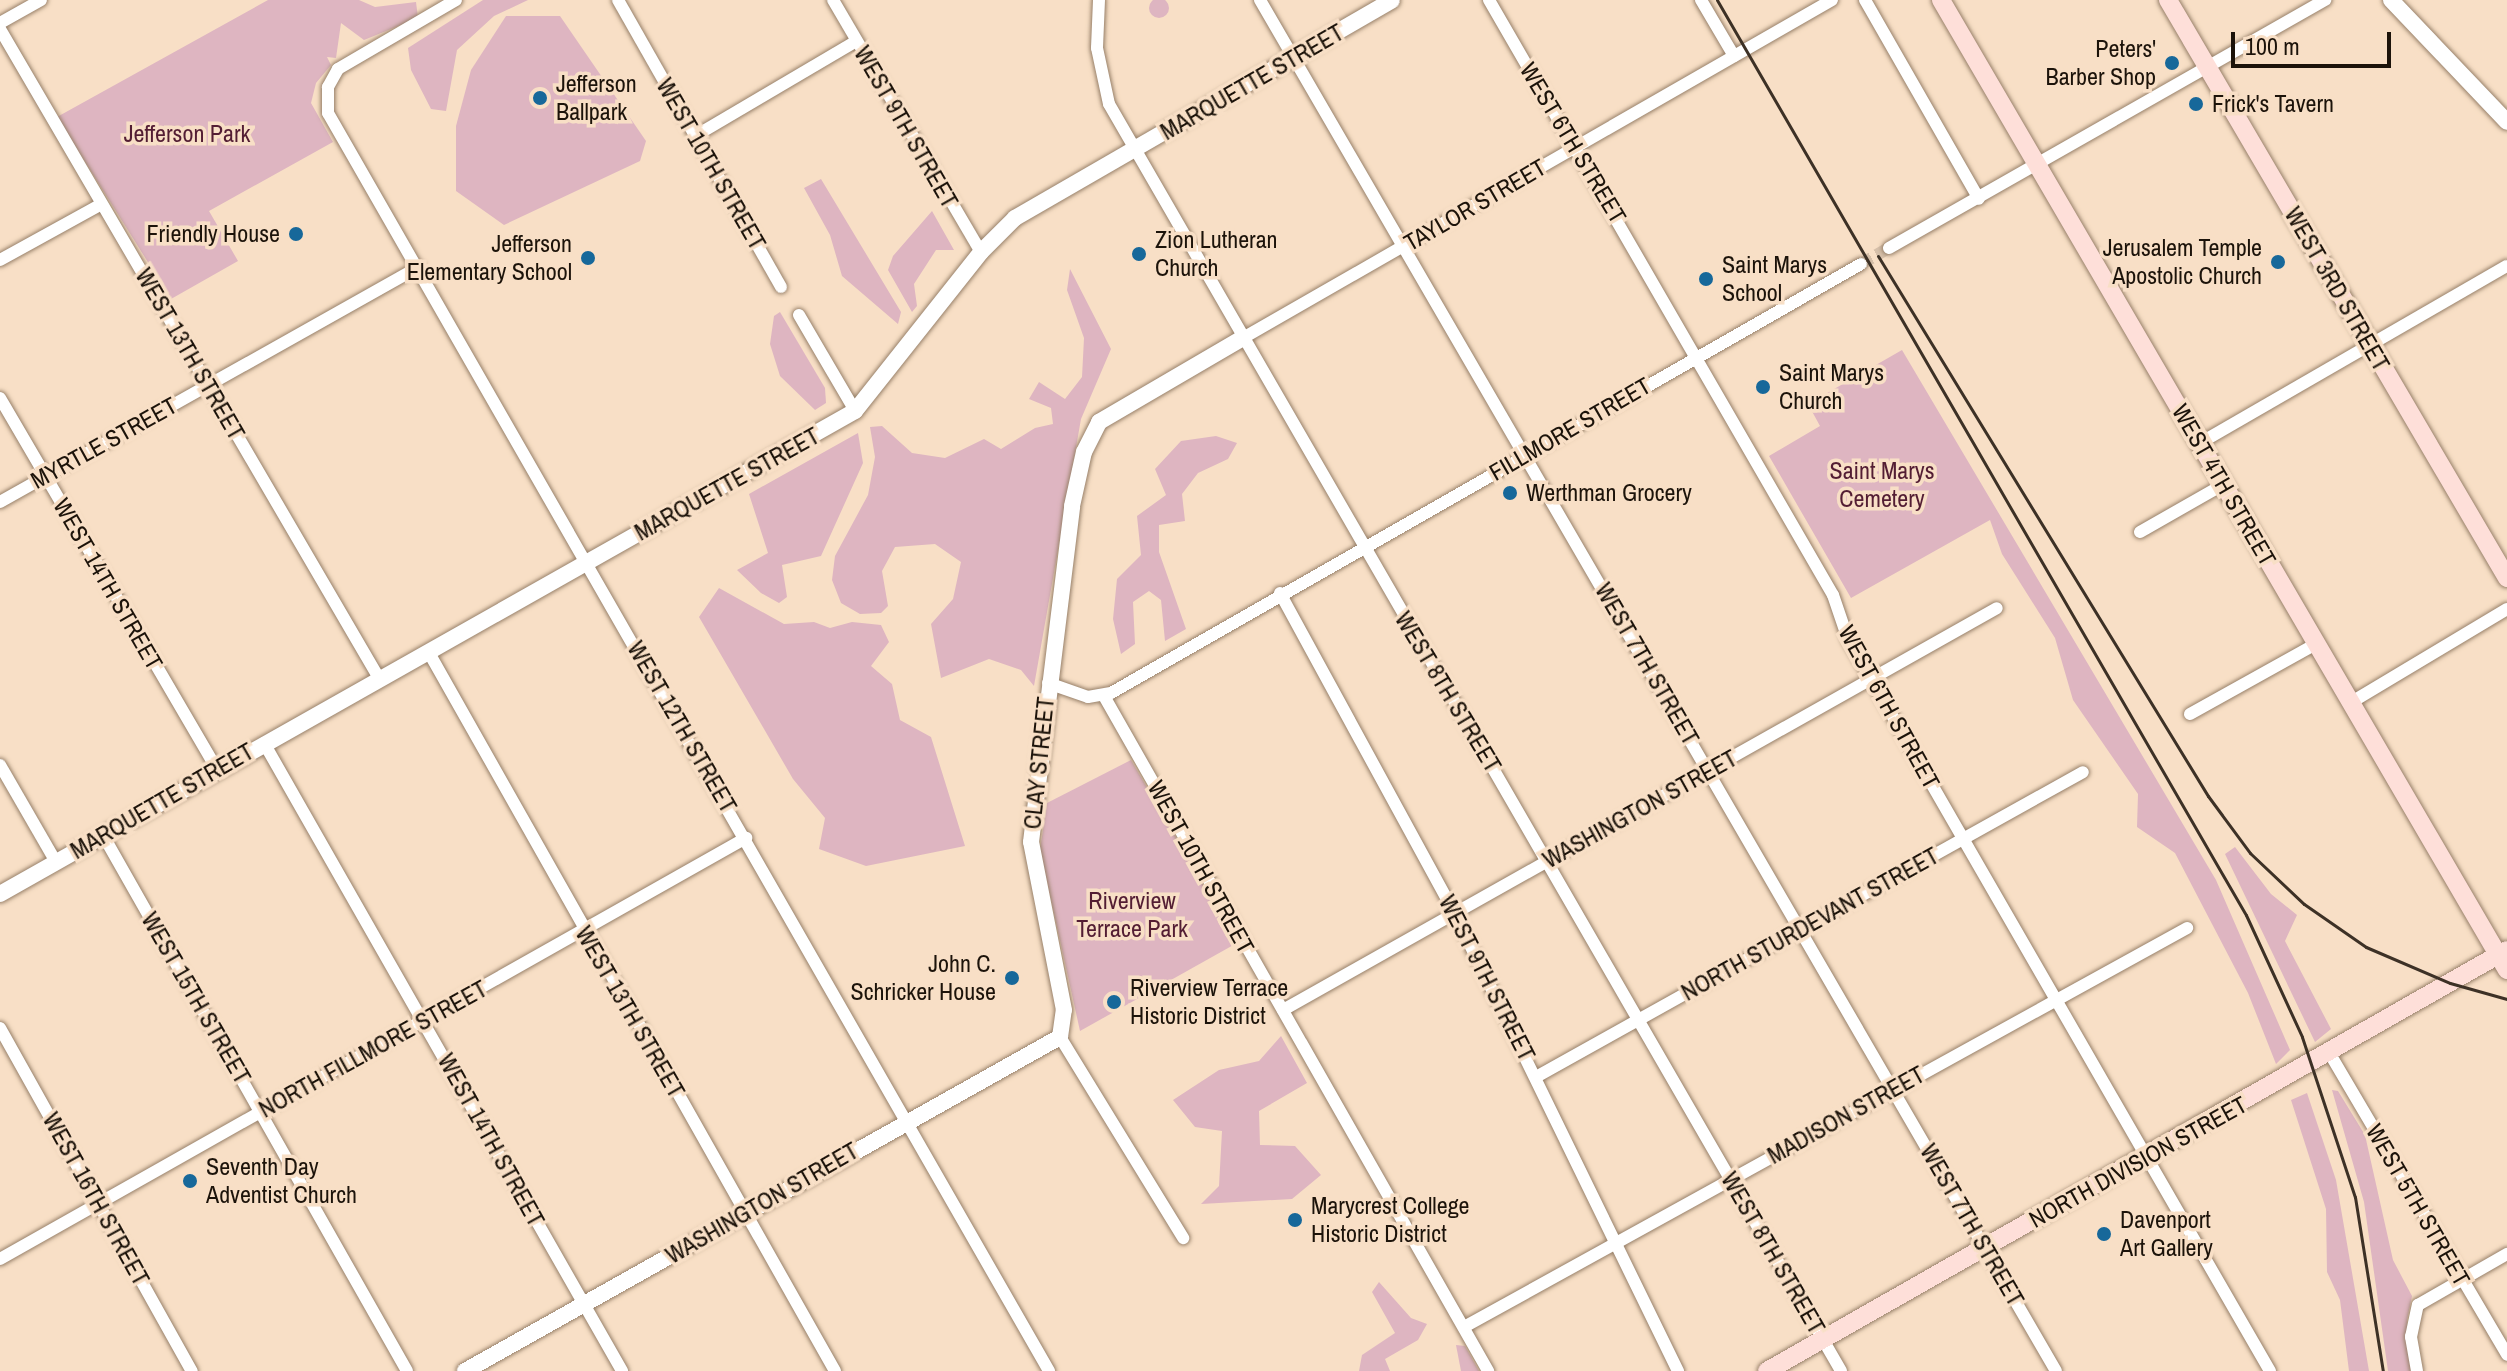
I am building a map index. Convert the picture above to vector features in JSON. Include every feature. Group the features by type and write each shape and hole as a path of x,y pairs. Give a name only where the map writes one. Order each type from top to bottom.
{"main road":[{"name":"WEST 4TH STREET","path":"1941,0 2350,703 2504,958"},
{"name":"WEST 3RD STREET","path":"2168,0 2507,578"},
{"name":"NORTH DIVISION STREET","path":"1767,1371 1822,1337 2504,958"}],"street":[{"path":"0,26 41,0"},
{"name":"WEST 12TH STREET","path":"456,0 338,69 330,82 328,113 1049,1371"},
{"name":"WEST 10TH STREET","path":"618,0 781,287"},
{"name":"WEST 9TH STREET","path":"833,0 981,252"},
{"name":"WEST 8TH STREET","path":"1099,0 1097,48 1109,104 1841,1371"},
{"name":"WEST 7TH STREET","path":"1260,0 1527,454 2056,1371"},
{"name":"MARQUETTE STREET","path":"0,894 855,411 981,252 1015,218 1392,0"},
{"name":"WEST 6TH STREET","path":"1489,0 1833,595 1848,639 1871,680 2270,1371"},
{"path":"1701,0 1734,56"},
{"name":"TAYLOR STREET","path":"1243,338 1734,56 1818,4 1832,0"},
{"path":"1865,0 1979,199"},
{"path":"1889,248 2325,0"},
{"path":"2391,0 2507,122"},
{"name":"WEST 13TH STREET","path":"0,26 379,678"},
{"path":"695,136 856,41"},
{"path":"0,260 102,204"},
{"name":"FILLMORE STREET","path":"1280,593 1861,264"},
{"path":"2200,443 2507,266"},
{"name":"MYRTLE STREET","path":"0,502 418,267"},
{"path":"799,315 855,411"},
{"name":"CLAY STREET","path":"1060,1037 1064,1010 1031,842 1072,506 1092,430 1243,338"},
{"name":"WEST 14TH STREET","path":"0,398 217,770"},
{"path":"2140,532 2224,484"},
{"path":"1048,683 1088,697 1104,696 1280,593"},
{"name":"WEST 9TH STREET","path":"1280,593 1454,912 1678,1371"},
{"name":"WASHINGTON STREET","path":"1283,1010 1997,608"},
{"path":"2350,703 2507,609"},
{"path":"2190,714 2316,644"},
{"name":"WEST 13TH STREET","path":"428,651 835,1371"},
{"name":"WEST 10TH STREET","path":"1104,696 1488,1371"},
{"name":"WEST 14TH STREET","path":"264,743 622,1371"},
{"path":"0,765 56,862"},
{"name":"NORTH STURDEVANT STREET","path":"1536,1077 2083,772"},
{"name":"WEST 15TH STREET","path":"103,835 407,1371"},
{"name":"NORTH FILLMORE STREET","path":"0,1259 746,838"},
{"name":"MADISON STREET","path":"1464,1327 2055,998 2187,928"},
{"name":"WEST 16TH STREET","path":"0,1028 192,1371"},
{"path":"1060,1037 1183,1238"},
{"name":"WASHINGTON STREET","path":"465,1371 1060,1037"},
{"name":"WEST 5TH STREET","path":"2330,1054 2507,1355"},
{"path":"2417,1371 2411,1337 2418,1305 2507,1254"}],"green space":[{"path":"1159,-2 1166,1 1169,8 1166,15 1159,18 1152,15 1149,8 1152,1"},
{"name":"Jefferson Park","path":"268,0 359,0 375,7 416,2 418,18 364,40 341,23 336,58 327,57 331,65 316,83 311,103 333,142 209,211 238,261 171,299 57,117"},
{"path":"483,0 528,0 494,16 457,50 446,111 431,109 411,70 408,48"},
{"name":"Jefferson Ballpark","path":"506,16 560,16 646,141 640,161 504,225 456,191 456,126 471,70"},
{"path":"821,179 901,312 898,324 842,276 830,235 804,188"},
{"path":"932,211 954,250 936,250 914,284 917,306 912,312 888,270 893,256"},
{"path":"1070,269 1111,349 1081,419 1034,686 1021,670 989,659 941,678 931,624 953,599 961,562 935,544 895,547 882,571 888,606 881,613 860,614 841,603 832,580 835,556 868,495 875,457 870,427 882,426 912,453 945,458 984,439 1001,449 1035,428 1053,424 1051,408 1029,399 1039,382 1065,399 1082,377 1084,338 1067,290"},
{"path":"780,312 825,388 826,403 815,410 780,376 770,344 774,316"},
{"name":"Saint Marys Cemetery","path":"1902,350 2216,880 2290,1050 2276,1064 2248,993 2175,853 2137,827 2138,794 2073,700 2055,638 2002,554 1990,520 1851,598 1769,456 1820,426 1808,404"},
{"path":"858,433 863,463 821,556 782,565 787,597 779,603 761,593 737,570 768,553 749,494"},
{"path":"1216,436 1237,443 1228,459 1198,473 1182,494 1185,521 1159,525 1159,552 1186,629 1165,641 1161,600 1149,591 1133,602 1135,644 1121,654 1113,619 1117,579 1141,555 1137,516 1166,495 1155,469 1181,441"},
{"path":"719,588 784,624 814,622 830,628 852,622 881,625 889,642 871,666 892,684 900,720 931,737 965,846 866,866 819,849 825,818 793,779 699,617"},
{"name":"Riverview Terrace Park","path":"1131,760 1237,943 1080,1031 1040,850 1047,803"},
{"path":"2235,847 2271,894 2297,915 2285,941 2331,1029 2315,1042 2225,854"},
{"path":"1281,1036 1307,1083 1259,1111 1260,1145 1295,1146 1321,1175 1292,1199 1201,1204 1219,1186 1222,1131 1195,1127 1173,1100 1219,1070 1259,1061"},
{"path":"2332,1090 2338,1091 2365,1135 2393,1260 2412,1296 2407,1320 2411,1371 2388,1371 2364,1202"},
{"path":"2307,1093 2336,1180 2369,1371 2349,1371 2340,1300 2327,1272 2326,1209 2291,1100"},
{"path":"1379,1282 1411,1318 1427,1324 1418,1340 1385,1359 1390,1371 1359,1371 1362,1355 1395,1333 1372,1292"},
{"path":"1456,1345 1465,1346 1479,1371 1461,1371"}],"tunnel":[{"path":"1861,264 1889,248"}],"railway":[{"path":"1717,0 2246,915 2302,1037 2355,1197 2383,1371"},
{"path":"1878,256 2208,796 2250,853 2304,904 2366,947 2450,983 2507,999"}],"place":[{"name":"Peters' Barber Shop","path":"2172,63"},
{"name":"Jefferson Ballpark","path":"540,98"},
{"name":"Frick's Tavern","path":"2196,104"},
{"name":"Friendly House","path":"296,234"},
{"name":"Zion Lutheran Church","path":"1139,254"},
{"name":"Jefferson Elementary School","path":"588,258"},
{"name":"Jerusalem Temple Apostolic Church","path":"2278,262"},
{"name":"Saint Marys School","path":"1706,279"},
{"name":"Saint Marys Church","path":"1763,387"},
{"name":"Werthman Grocery","path":"1510,493"},
{"name":"John C. Schricker House","path":"1012,978"},
{"name":"Riverview Terrace Historic District","path":"1114,1002"},
{"name":"Seventh Day Adventist Church","path":"190,1181"},
{"name":"Marycrest College Historic District","path":"1295,1220"},
{"name":"Davenport Art Gallery","path":"2104,1234"}]}
